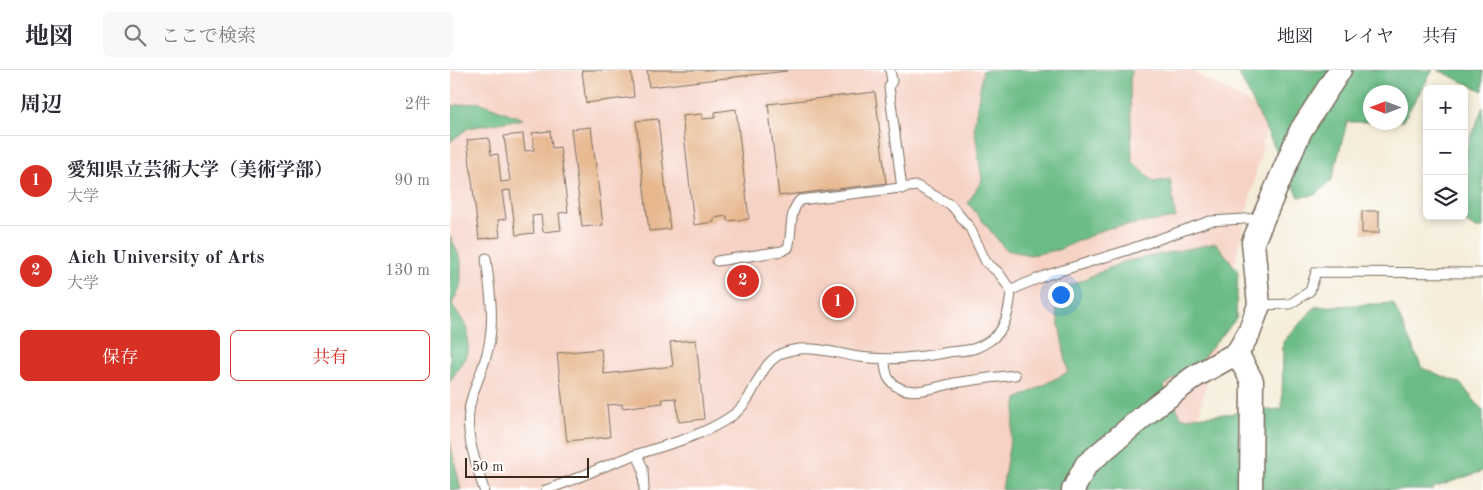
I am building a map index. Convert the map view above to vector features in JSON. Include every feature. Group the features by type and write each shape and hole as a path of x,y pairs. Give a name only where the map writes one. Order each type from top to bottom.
{"street":[{"path":"1073,490 1086,465 1152,409 1194,377 1237,354 1259,305 1254,242 1301,130 1340,70"},
{"path":"1237,354 1252,381 1251,490"}],"lane":[{"path":"890,70 892,81 889,87 902,189"},
{"path":"716,261 782,251 788,248 791,238 792,213 800,200 916,186 951,204 970,228 986,262 999,274 1012,291"},
{"path":"546,490 667,446 728,419 744,405 751,395 765,366 774,357 786,352 799,349 815,349 859,357 885,359 916,358 976,348 986,343 999,332 1006,320 1012,291 1022,284 1210,221 1263,218"},
{"path":"484,490 468,437 468,424 472,397 488,354 490,338 492,310 486,258"},
{"path":"1259,305 1290,304 1310,291 1316,272 1483,273"},
{"path":"885,359 887,376 900,388 907,390 921,390 959,382 1015,375"},
{"path":"638,455 643,468 644,490"}],"shaded area":[{"path":"450,70 1189,70 1270,114 1181,490 450,490"}],"green space":[{"path":"983,70 1132,70 1130,80 1132,161 1154,182 1170,179 1176,218 1108,228 1058,250 1030,255 1006,250 968,203 982,180 974,126"},
{"path":"1237,70 1433,70 1408,112 1408,85 1363,85 1363,122 1347,122 1332,180 1315,195 1299,197"},
{"path":"1438,70 1483,70 1483,91"},
{"path":"479,102 523,119 468,128 450,142 450,106"},
{"path":"1483,107 1483,228 1475,228 1461,220 1468,220 1468,144"},
{"path":"450,236 461,260 461,285 452,304 468,329 468,353 450,382"},
{"path":"1216,243 1238,271 1236,319 1201,360 1164,386 1182,418 1282,409 1283,342 1315,307 1393,303 1422,368 1460,383 1483,411 1483,471 1433,488 1433,490 1002,490 1017,399 1068,372 1053,293 1123,262"},
{"path":"450,442 461,490 450,490"}],"building":[{"path":"582,70 631,70 634,97 586,103"},
{"path":"647,70 787,70 787,71 649,87"},
{"path":"875,92 886,183 779,196 768,104"},
{"path":"736,109 749,219 727,221 727,216 714,218 714,222 694,225 682,116 702,114 702,119 715,118 715,112"},
{"path":"658,119 670,229 649,231 636,121"},
{"path":"591,127 603,225 582,227 571,129"},
{"path":"550,131 552,148 560,147 568,212 559,213 561,230 543,232 541,215 532,216 534,233 516,235 510,190 502,191 506,219 498,220 500,237 479,239 467,140 489,138 491,155 498,154 501,182 510,181 504,136 523,134 525,151 534,150 532,133"},
{"path":"1362,211 1379,211 1379,233 1362,233"},
{"path":"696,340 704,419 679,422 676,398 662,399 663,403 622,408 622,404 607,405 610,437 567,441 557,353 601,349 604,374 673,366 670,342"}],"place":[{"name":"Aich University of Arts","path":"743,281"},
{"name":"愛知県立芸術大学（美術学部）","path":"838,302"}]}
